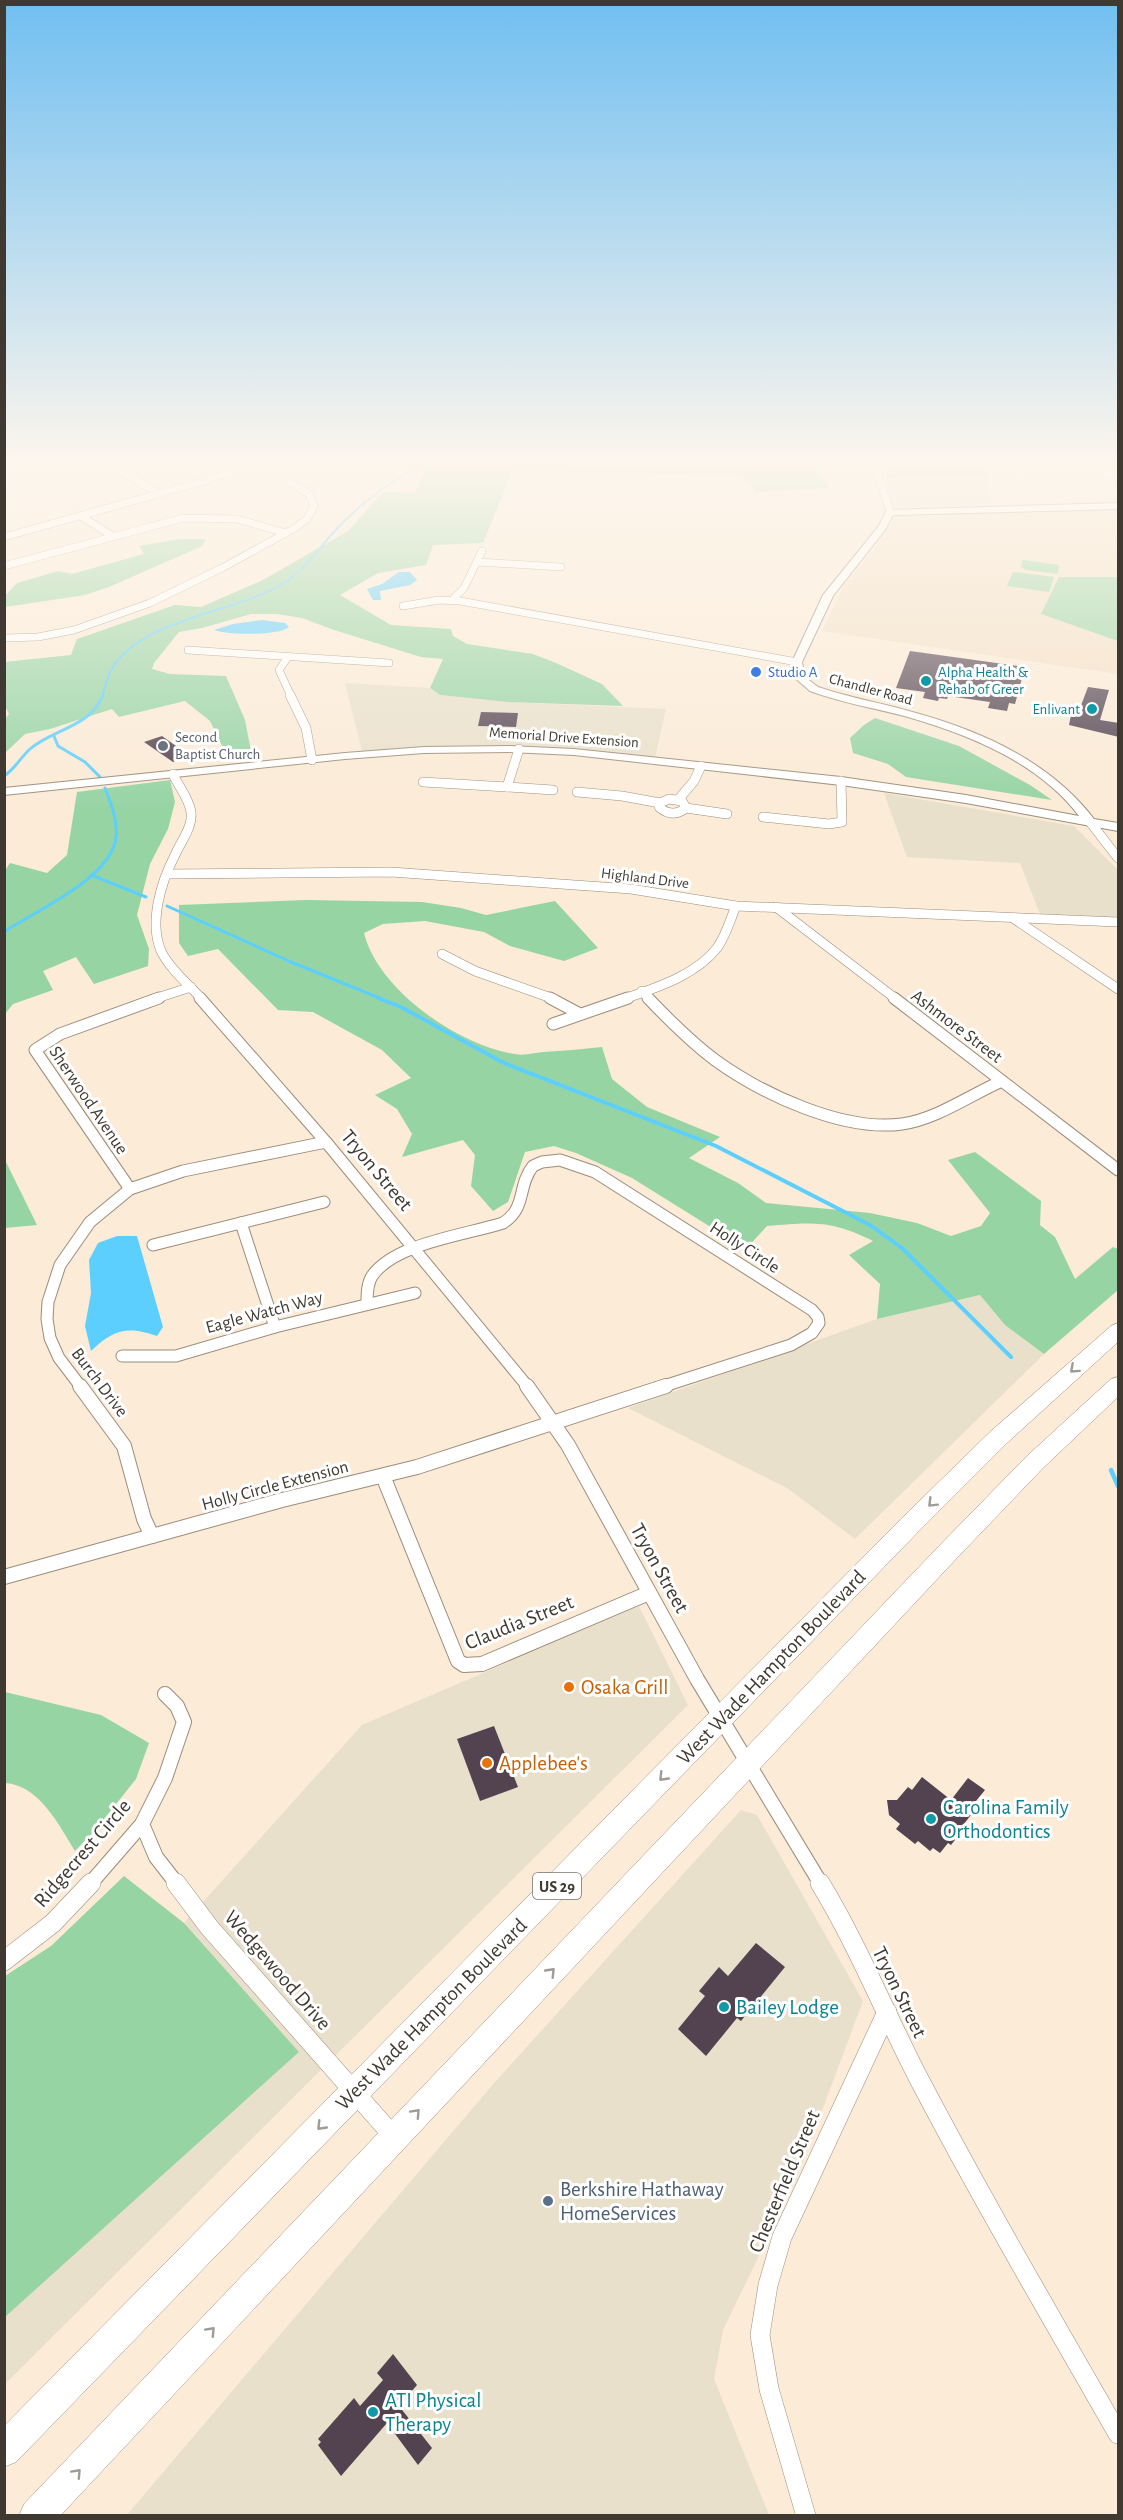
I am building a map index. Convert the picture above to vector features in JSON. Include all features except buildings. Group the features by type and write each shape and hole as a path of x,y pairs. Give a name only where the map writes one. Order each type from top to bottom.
{"main road":[{"name":"West Wade Hampton Boulevard","path":"4,2450 999,1437 1119,1331"},
{"path":"36,2516 1035,1462 1119,1385"}],"street":[{"path":"4,638 49,636 87,627 172,592 201,577"},
{"path":"452,600 464,588 470,577"},
{"path":"403,606 452,600 797,663 828,595 843,577"},
{"path":"188,650 389,663"},
{"path":"288,657 279,670 306,728 312,759"},
{"name":"Chandler Road","path":"797,663 800,678 814,689 942,724 1025,764 1065,790 1090,822"},
{"path":"507,787 519,749"},
{"name":"Memorial Drive Extension","path":"4,792 312,759 424,750 519,749 574,752 841,781 966,799 1119,827"},
{"path":"678,800 694,781 701,766"},
{"name":"Tryon Street","path":"173,774 189,804 191,816 168,874 158,913 156,938 163,955 326,1142 487,1335 568,1445 721,1718 825,1891 919,2079 983,2197 1119,2434"},
{"path":"763,817 829,824 842,822 841,781"},
{"path":"423,782 553,790"},
{"path":"577,792 622,796 660,803 669,799 678,800 685,803 686,808"},
{"path":"660,803 660,809 669,813 681,812 686,808 727,814"},
{"path":"1090,822 1119,858"},
{"name":"Highland Drive","path":"168,874 391,872 631,889 736,906 1119,922"},
{"path":"554,1024 667,982 709,957 717,948 736,906"},
{"name":"Ashmore Street","path":"776,907 1119,1170"},
{"path":"1012,918 1119,989"},
{"path":"441,954 473,971 548,995 580,1014"},
{"name":"Sherwood Avenue","path":"130,1189 35,1050 42,1042 71,1029 190,987"},
{"path":"642,991 699,1046 730,1070 789,1100 839,1117 878,1125 901,1124 924,1118 1002,1081"},
{"name":"Burch Drive","path":"152,1536 144,1519 124,1446 59,1358 50,1338 47,1319 48,1302 54,1280 69,1249 90,1222 130,1189 183,1171 326,1142"},
{"name":"Holly Circle","path":"415,1249 509,1219 520,1204 524,1177 528,1169 544,1161 564,1161 611,1181 812,1310 818,1317 819,1323 812,1333 791,1345 553,1424"},
{"path":"153,1245 324,1202"},
{"path":"241,1223 275,1327"},
{"path":"368,1303 367,1293 372,1276 393,1259 415,1249"},
{"name":"Eagle Watch Way","path":"122,1356 176,1356 275,1327 415,1293"},
{"name":"Holly Circle Extension","path":"4,1577 282,1500 383,1476 553,1424"},
{"name":"Claudia Street","path":"383,1476 440,1620 462,1666 482,1664 649,1593"},
{"name":"Ridgecrest Circle","path":"4,1961 53,1923 142,1824 165,1778 182,1731 183,1722 177,1706 165,1694"},
{"name":"Wedgewood Drive","path":"142,1824 156,1857 175,1885 209,1927 394,2136"},
{"name":"Chesterfield Street","path":"806,2516 769,2389 760,2335 768,2285 782,2237 887,2012"}],"shaded area":[{"path":"851,577 1118,577 1118,674 822,631 845,584"},
{"path":"345,683 430,688 440,695 508,702 666,709 655,758 536,746 446,746 362,751"},
{"path":"884,793 1074,826 1118,870 1118,918 1040,914 1020,863 907,857"},
{"path":"980,1295 1005,1325 1044,1354 855,1539 787,1488 628,1408 877,1319"},
{"path":"639,1606 688,1705 5,2384 4,2317 299,2052 184,1923 362,1725"},
{"path":"741,1810 757,1815 863,2001 798,2175 723,2330 714,2379 769,2515 126,2516 495,2082"}],"green space":[{"path":"39,577 133,577 85,595 5,607 6,595 17,583"},
{"path":"269,577 372,577 340,595 391,625 451,629 453,636 467,644 533,654 556,663 602,684 623,706 508,702 440,695 430,688 443,659 421,657 302,618 276,614 251,614 179,632 154,663 152,669 170,674 226,676 245,720 251,751 226,754 210,721 185,701 119,717 112,709 50,729 25,734 5,753 5,719 9,714 5,706 5,662 71,655 77,639 175,605 201,607"},
{"path":"1011,577 1054,577 1049,592 1007,586"},
{"path":"1059,577 1118,577 1118,641 1041,614"},
{"path":"875,718 959,746 1030,785 1052,800 906,777 888,764 853,753 850,738"},
{"path":"170,780 175,802 168,829 150,864 137,915 149,949 148,966 94,984 76,957 43,971 53,990 13,1004 5,1014 4,872 10,863 47,873 67,855 77,792"},
{"path":"306,900 422,902 461,908 486,915 555,901 598,948 564,961 510,946 484,932 425,921 383,924 364,933 372,954 403,994 424,1012 470,1040 518,1055 602,1047 612,1079 647,1107 720,1137 689,1158 738,1183 766,1203 870,1213 917,1223 951,1236 981,1226 990,1213 948,1160 975,1152 1041,1201 1040,1225 1055,1237 1075,1279 1113,1247 1118,1249 1118,1290 1044,1354 1005,1325 980,1295 877,1319 880,1284 849,1255 873,1241 859,1234 822,1224 767,1226 746,1249 632,1178 576,1153 554,1146 525,1152 508,1202 493,1211 471,1186 475,1155 463,1140 402,1157 412,1134 397,1109 375,1095 411,1078 382,1050 313,1012 278,1010 218,949 188,956 179,943 179,905"},
{"path":"5,1160 37,1225 5,1228"},
{"path":"5,1692 101,1715 149,1743 136,1779 96,1829 75,1851 55,1819 38,1799 17,1785 5,1783"},
{"path":"124,1876 184,1923 299,2052 5,2317 5,1976 51,1946"}],"water":[{"path":"392,577 414,577 417,580 410,585 380,591 381,600 373,600 367,589 382,584"},
{"path":"262,620 285,623 289,627 275,632 253,634 214,630 233,624"},
{"path":"117,1236 137,1236 163,1327 157,1336 137,1331 114,1334 91,1351 85,1326 91,1293 89,1260 98,1243"}],"waterway":[{"path":"102,696 111,670 125,653 144,639 191,618 264,593 293,577"},
{"path":"4,776 39,742 81,721 90,714 103,695"},
{"path":"54,736 58,746 85,762 100,777"},
{"path":"91,875 111,853 116,838 116,825 105,788"},
{"path":"4,932 69,893 91,875"},
{"path":"91,875 146,897"},
{"path":"167,906 291,962 382,999"},
{"path":"378,998 401,1007 504,1063 716,1146 870,1225 902,1248 1011,1357"},
{"path":"1111,1470 1118,1486"}],"place":[{"name":"Studio A","path":"756,672"},
{"name":"Alpha Health & Rehab of Greer","path":"926,681"},
{"name":"Enlivant","path":"1092,709"},
{"name":"Second Baptist Church","path":"163,746"},
{"name":"Osaka Grill","path":"569,1687"},
{"name":"Applebee's","path":"487,1763"},
{"name":"Carolina Family Orthodontics","path":"931,1819"},
{"name":"Bailey Lodge","path":"724,2007"},
{"name":"Berkshire Hathaway HomeServices","path":"548,2201"},
{"name":"ATI Physical Therapy","path":"373,2412"}]}
